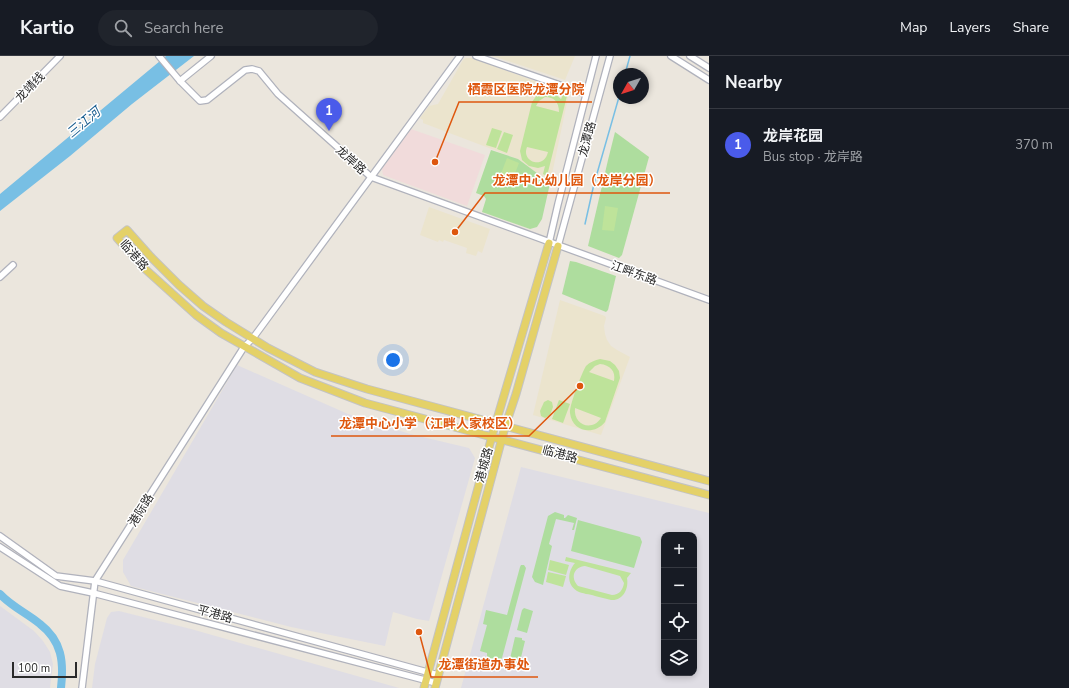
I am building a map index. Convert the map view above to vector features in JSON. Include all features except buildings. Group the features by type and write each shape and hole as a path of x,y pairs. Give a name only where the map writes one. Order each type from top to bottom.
{"main road":[{"name":"临港路","path":"709,481 496,425 367,389 315,372 268,348 203,306 179,285 127,230 117,238 144,268 185,305 221,333 300,378 365,403 709,495"},
{"name":"港城路","path":"424,688 492,436 549,243"},
{"name":"港城路","path":"436,685 506,427 558,246"}],"street":[{"name":"龙靖线","path":"0,117 60,56"},
{"path":"158,56 180,81 211,56"},
{"name":"港际路","path":"82,688 95,582 244,347 253,338 460,56"},
{"path":"476,56 586,94"},
{"name":"龙潭路","path":"549,243 596,56"},
{"name":"龙潭路","path":"558,246 610,56"},
{"path":"671,56 709,80"},
{"path":"690,56 709,68"},
{"name":"龙岸路","path":"180,81 200,101 206,100 245,70 252,68 259,71 278,94 370,177 558,246"},
{"name":"江畔东路","path":"558,246 709,300"},
{"path":"0,277 13,265"},
{"name":"平港路","path":"0,536 56,576 95,582 438,675"},
{"name":"平港路","path":"0,547 60,586 93,593 426,679 436,685"}],"shaded area":[{"path":"493,56 575,56 565,80"},
{"path":"466,58 471,58 569,93 551,179 541,176 518,159 423,123 423,120 420,118 429,106 438,104 463,60"},
{"path":"411,129 485,155 467,206 383,175 382,169"},
{"path":"429,207 490,229 482,253 478,251 476,256 466,253 467,248 444,240 443,242 439,240 438,242 420,235"},
{"path":"560,300 605,316 604,326 607,340 611,346 630,357 601,435 533,415"},
{"path":"237,365 348,414 410,434 469,448 475,458 429,621 393,612 385,646 291,627 131,586 123,572 123,560"},
{"path":"521,467 709,513 709,688 461,688"},
{"path":"0,606 34,631 50,652 53,664 50,688 0,688"},
{"path":"119,611 191,629 399,688 92,688 95,664 107,618 111,612"}],"green space":[{"path":"545,92 554,93 561,99 563,95 567,96 547,176 543,174 545,166 538,168 529,166 522,160 520,151 532,102 537,95","holes":["545,97 551,98 557,103 559,112 536,106 539,101","527,147 548,152 546,158 538,162 530,160 527,157"]},
{"path":"492,128 502,131 496,148 486,145"},
{"path":"504,132 513,135 507,153 497,149"},
{"path":"615,132 649,157 622,255 619,258 588,246"},
{"path":"491,150 518,159 541,176 551,179 542,219 537,227 530,229 482,212 486,199 484,196 476,193"},
{"path":"507,158 519,163 511,184 499,179"},
{"path":"605,206 618,208 614,231 602,230"},
{"path":"570,261 616,276 608,310 606,312 562,294"},
{"path":"600,359 610,361 615,365 619,371 620,378 605,422 595,429 584,430 575,424 570,413 570,409 576,389 586,366 591,362","holes":["600,364 612,369 614,381 589,372 595,366","575,408 601,418 593,425 584,425 577,419"]},
{"path":"548,400 552,402 553,407 550,415 545,418 541,416 540,411 544,402"},
{"path":"559,400 570,404 563,423 552,419"},
{"path":"555,512 564,515 564,518 568,515 577,518 574,530 572,530 574,523 556,519 549,544 552,546 543,585 535,582 532,577 548,516"},
{"path":"578,520 640,537 642,542 634,568 571,551"},
{"path":"566,557 631,573 627,578 627,586 624,594 619,599 611,600 577,591 571,585 569,577 575,563 565,561","holes":["585,566 620,576 624,583 623,588 619,593 614,595 578,586 574,579 574,573 576,570"]},
{"path":"550,560 569,565 566,575 548,570"},
{"path":"521,565 524,565 526,568 502,658 498,663 492,663 487,659 487,653 480,651 487,625 483,624 486,610 507,615"},
{"path":"548,572 566,576 563,587 546,582"},
{"path":"524,608 533,611 527,633 517,630 522,610"},
{"path":"515,637 522,638 522,640 525,641 518,670 512,668 509,663"}],"water":[{"path":"166,56 194,56 132,104 70,156 0,211 0,194"}],"waterway":[{"path":"627,68 630,56"},
{"path":"585,224 594,184 617,104"},
{"path":"0,594 9,603 40,624 53,638 60,653 62,669 61,688"}],"place":[{"name":"龙岸花园","path":"329,131"},
{"name":"栖霞区医院龙潭分院","path":"435,162"},
{"name":"龙潭中心幼儿园（龙岸分园）","path":"455,232"},
{"name":"龙潭中心小学（江畔人家校区）","path":"580,386"},
{"name":"龙潭街道办事处","path":"419,632"}],"water label":[{"name":"三江河","path":"83,122"}]}
